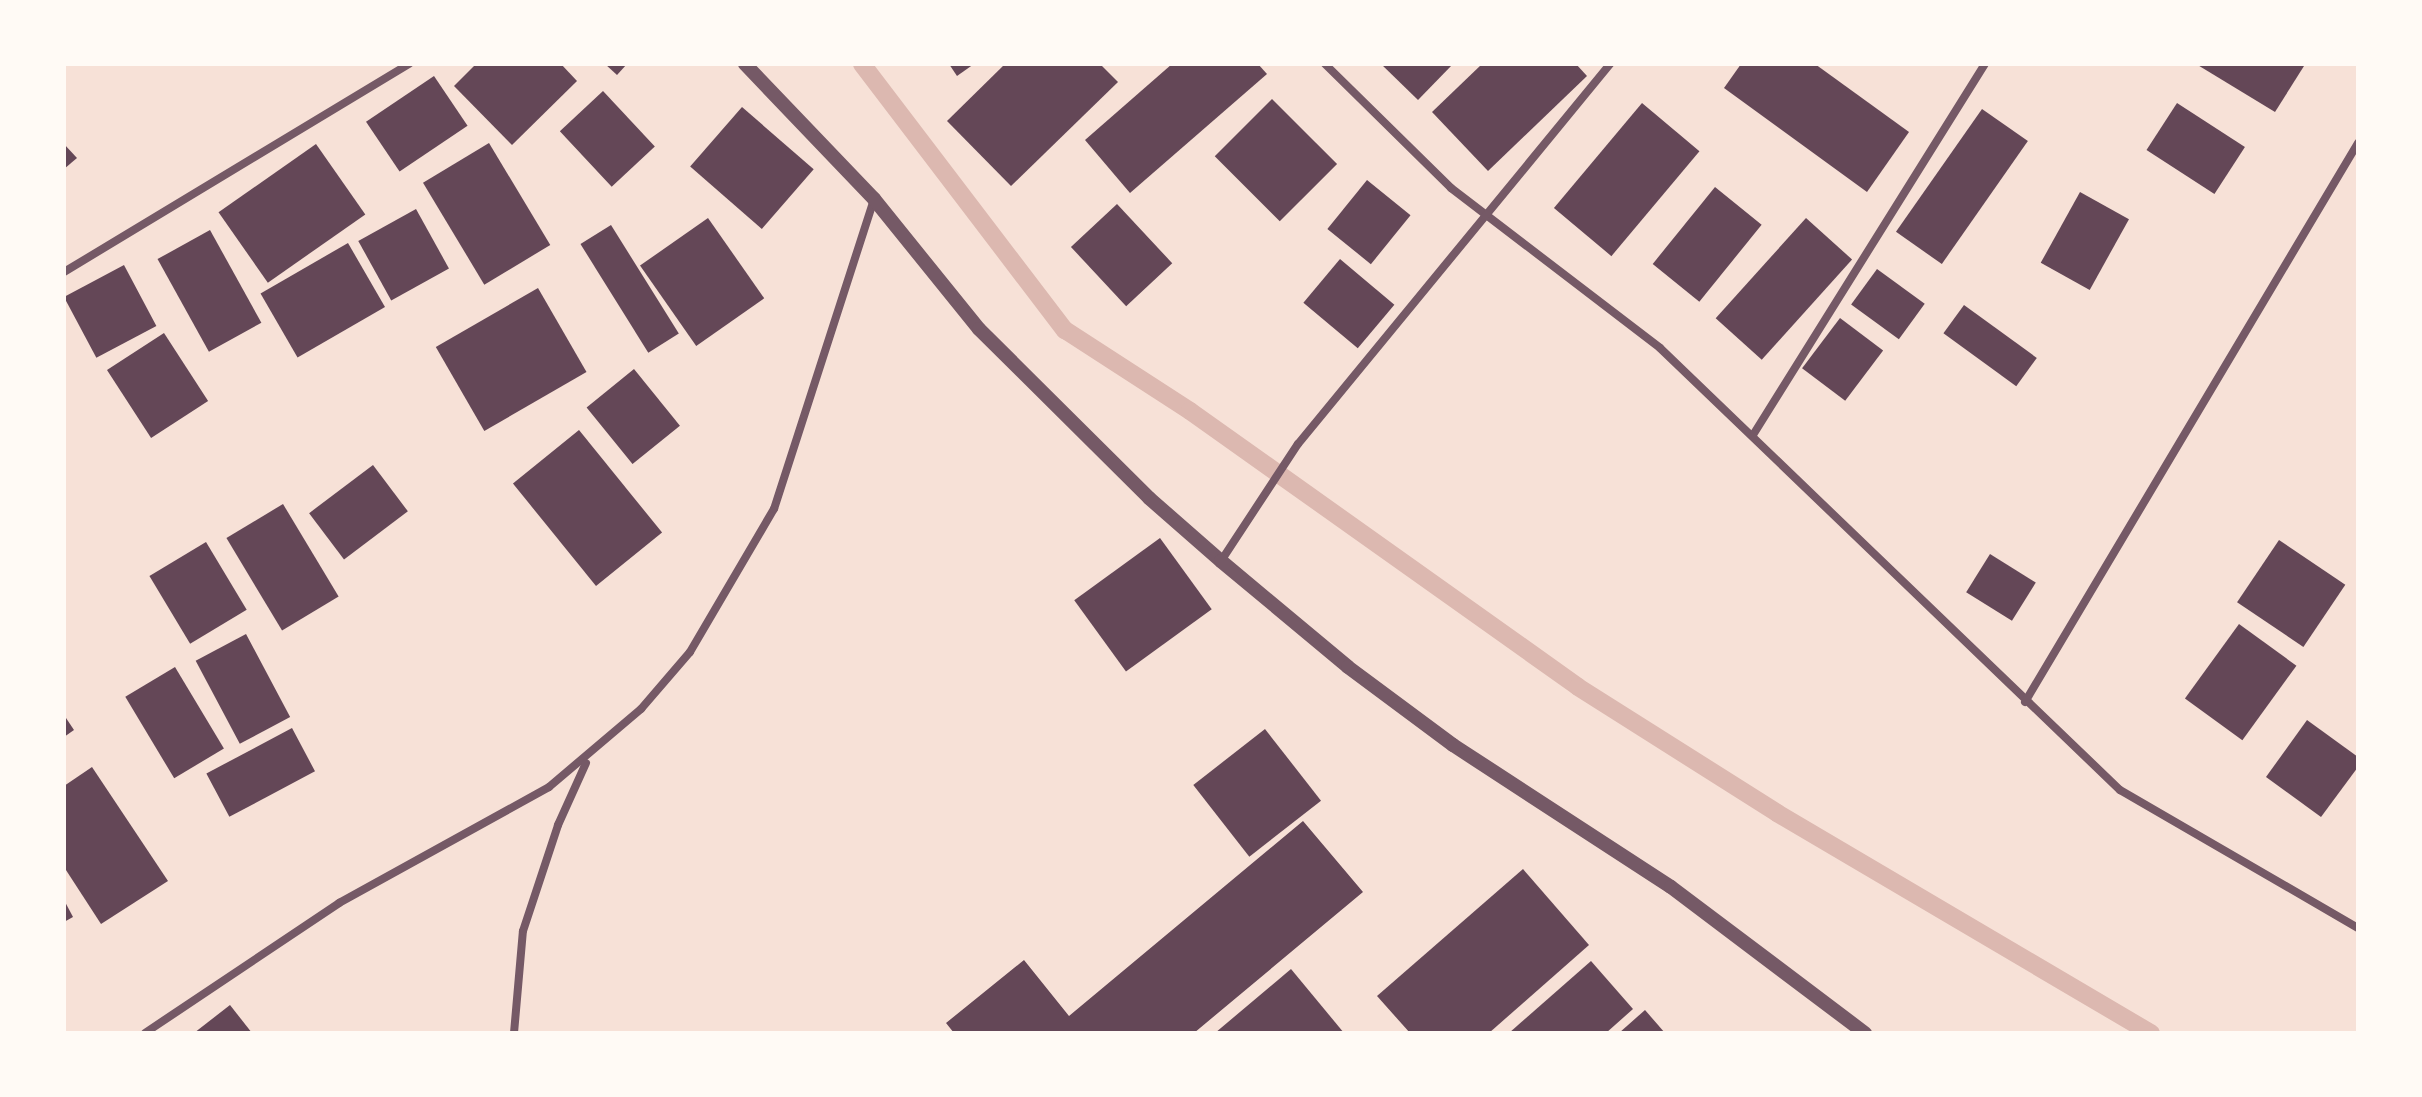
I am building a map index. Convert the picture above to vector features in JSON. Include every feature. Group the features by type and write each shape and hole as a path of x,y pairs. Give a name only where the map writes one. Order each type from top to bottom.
{"street":[{"path":"64,272 409,64"},
{"path":"745,64 874,199 979,329 1117,468 1221,561 1348,667 1453,745 1671,887 1865,1033"},
{"path":"1325,64 1424,164 1486,216 1565,270 1660,348 2120,790 2358,928"},
{"path":"1221,561 1257,501 1298,444 1610,64"},
{"path":"1753,435 1985,64"},
{"path":"2025,702 2358,143"},
{"path":"145,1033 339,903 549,787 588,759 690,652 774,509 874,199"},
{"path":"514,1033 523,931 558,825 588,759"}],"building":[{"path":"476,64 561,64 577,81 512,145 454,86"},
{"path":"605,64 627,64 617,75"},
{"path":"949,64 974,64 957,76"},
{"path":"1005,64 1100,64 1118,82 1011,186 947,121"},
{"path":"1172,64 1258,64 1267,74 1130,193 1085,140"},
{"path":"1381,64 1453,64 1418,100"},
{"path":"1482,64 1576,64 1587,76 1488,171 1432,112"},
{"path":"1741,64 1815,64 1909,132 1867,192 1724,88"},
{"path":"2196,64 2301,64 2304,66 2275,112"},
{"path":"434,76 468,126 400,172 366,122"},
{"path":"603,91 655,147 612,187 560,131"},
{"path":"1272,99 1337,164 1280,221 1215,156"},
{"path":"1642,103 1699,151 1611,256 1554,208"},
{"path":"2177,103 2245,147 2214,194 2147,150"},
{"path":"742,107 814,169 762,229 690,167"},
{"path":"1982,109 2028,141 1942,264 1896,232"},
{"path":"489,143 550,245 484,285 423,183"},
{"path":"64,144 77,158 64,169"},
{"path":"316,144 365,214 268,283 219,212"},
{"path":"1367,180 1411,215 1371,264 1327,229"},
{"path":"1715,187 1762,225 1699,302 1653,264"},
{"path":"2080,192 2129,219 2090,290 2041,263"},
{"path":"1117,204 1172,263 1126,306 1071,247"},
{"path":"416,209 449,268 391,300 358,241"},
{"path":"708,218 764,298 696,346 640,266"},
{"path":"1806,218 1852,259 1762,360 1716,318"},
{"path":"611,225 679,334 648,353 580,244"},
{"path":"210,230 261,323 209,352 158,259"},
{"path":"348,243 385,307 298,358 261,294"},
{"path":"1340,259 1394,305 1358,348 1303,303"},
{"path":"124,265 156,326 96,358 64,297"},
{"path":"1877,269 1925,304 1899,339 1851,305"},
{"path":"538,288 586,372 484,431 436,347"},
{"path":"1964,305 2037,358 2016,386 1943,333"},
{"path":"1840,318 1883,350 1845,401 1802,368"},
{"path":"164,333 208,401 151,438 107,370"},
{"path":"634,369 680,426 633,464 587,407"},
{"path":"579,430 662,533 596,586 513,483"},
{"path":"373,465 408,511 344,559 309,513"},
{"path":"283,504 339,597 282,631 226,538"},
{"path":"1160,538 1212,609 1126,671 1074,600"},
{"path":"2279,540 2345,585 2303,647 2237,602"},
{"path":"206,542 247,610 190,644 149,576"},
{"path":"1990,554 2036,583 2012,621 1966,592"},
{"path":"2239,624 2296,666 2242,740 2185,698"},
{"path":"246,634 290,717 240,744 196,661"},
{"path":"175,667 224,748 174,778 125,697"},
{"path":"64,715 74,730 64,737"},
{"path":"2307,720 2358,757 2358,767 2321,817 2266,777"},
{"path":"292,728 315,771 229,817 206,774"},
{"path":"1265,729 1321,801 1249,857 1193,785"},
{"path":"92,767 168,881 101,924 64,867 64,786"},
{"path":"1303,821 1363,892 1194,1033 954,1033 946,1023 1024,960 1069,1016"},
{"path":"1523,869 1589,945 1489,1033 1410,1033 1377,996"},
{"path":"64,900 73,917 64,922"},
{"path":"1591,961 1633,1009 1606,1033 1509,1033"},
{"path":"1291,969 1344,1033 1215,1033"},
{"path":"230,1005 252,1033 194,1033"},
{"path":"1645,1010 1665,1033 1619,1033"}],"waterway":[{"path":"862,64 1065,330 1190,411 1578,687 1777,813 2151,1033"}]}
